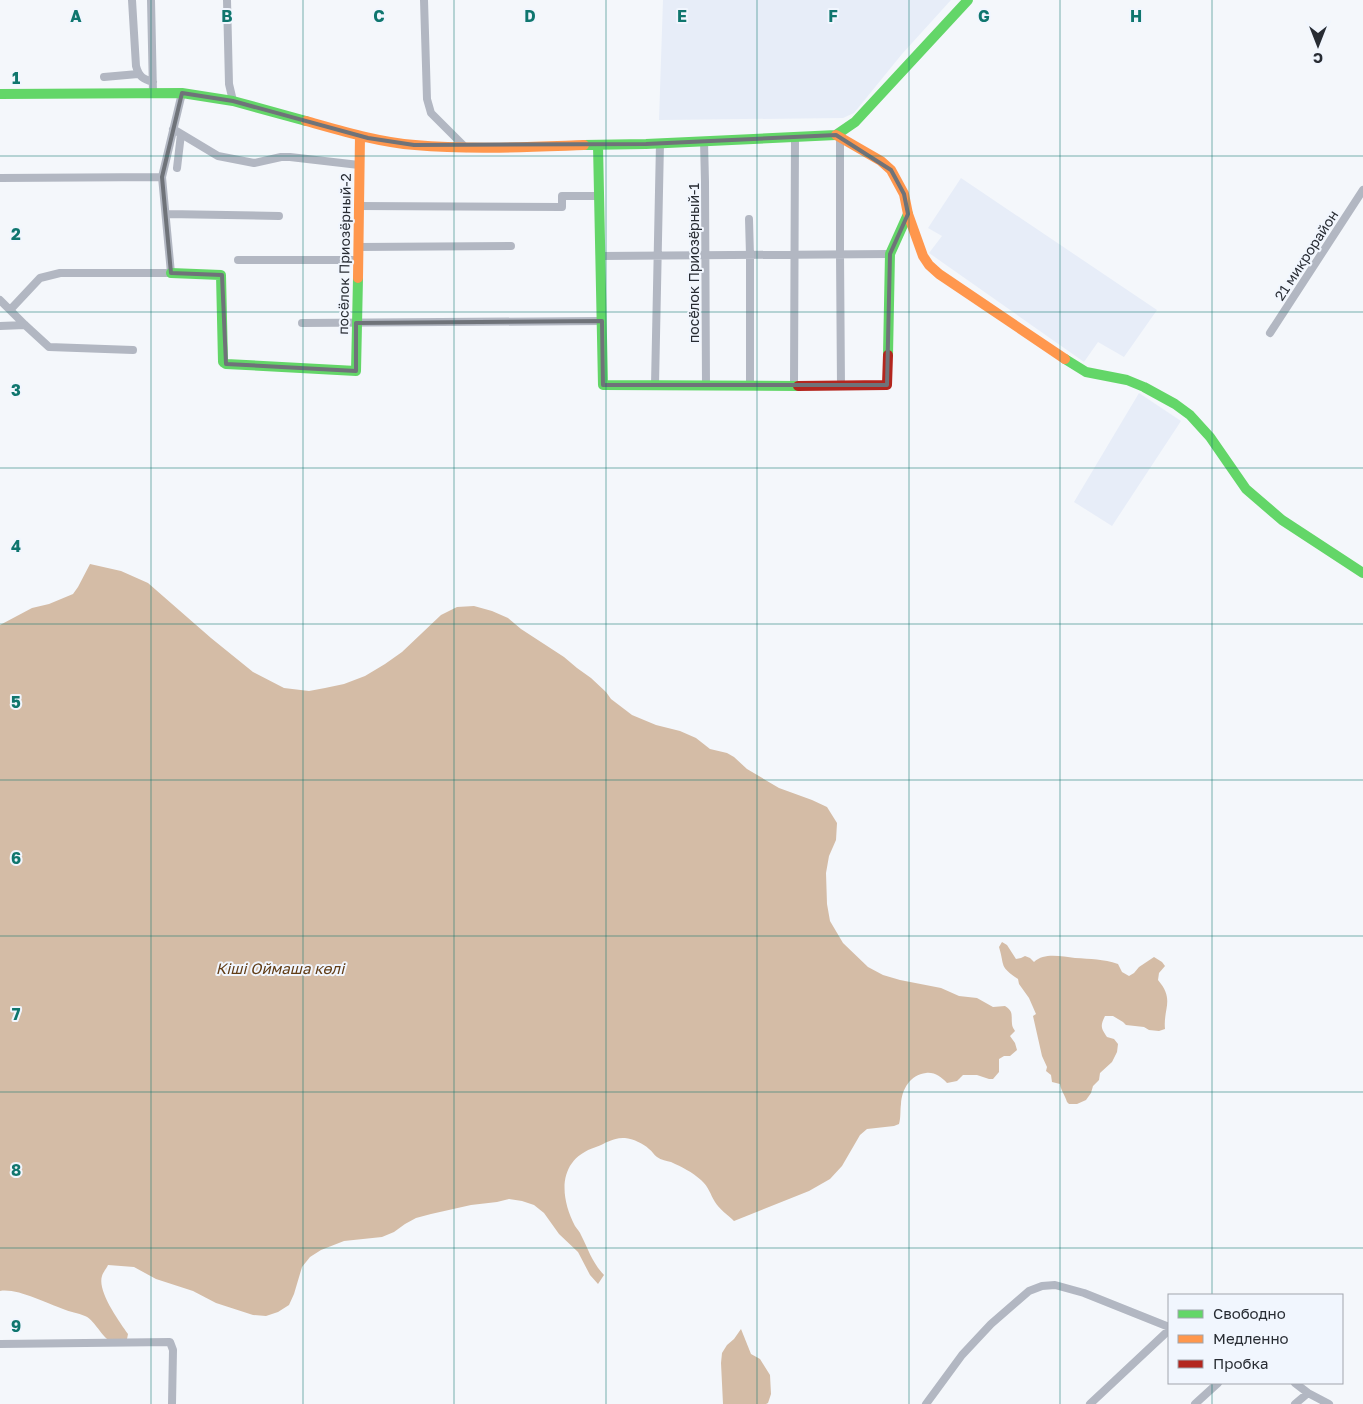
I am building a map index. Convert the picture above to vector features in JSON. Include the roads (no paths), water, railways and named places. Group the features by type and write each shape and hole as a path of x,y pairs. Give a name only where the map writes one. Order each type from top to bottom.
{"street":[{"path":"132,0 138,74 142,78 153,82"},
{"path":"151,0 153,93"},
{"path":"227,0 230,84 233,101"},
{"path":"424,0 428,106 432,113 466,148"},
{"path":"838,136 855,122 884,92 968,0"},
{"path":"104,77 138,74"},
{"path":"10,310 40,278 60,273 171,273 162,176 182,93"},
{"path":"0,94 182,93 233,101 360,136 414,145 466,148 660,144 838,136 881,162 898,180 923,256 939,274 1086,372 1127,380 1175,404 1190,415 1210,437 1246,489 1282,520 1363,573"},
{"path":"173,129 218,156 254,163 290,157 359,165"},
{"path":"177,168 181,134"},
{"name":"посёлок Приозёрный-2","path":"171,273 221,275 223,362 226,364 356,371 360,136"},
{"path":"838,136 841,386"},
{"path":"794,385 795,137"},
{"name":"посёлок Приозёрный-1","path":"704,141 706,386"},
{"path":"655,385 660,144"},
{"path":"598,145 603,385 887,385 890,254 908,214"},
{"path":"0,178 162,176"},
{"name":"21 микрорайон","path":"1270,333 1363,190"},
{"path":"358,206 562,206 562,196 599,196"},
{"path":"166,214 279,216"},
{"path":"749,219 750,386"},
{"path":"358,247 511,246"},
{"path":"600,256 890,254"},
{"path":"238,260 358,260"},
{"path":"0,300 48,347 133,350"},
{"path":"302,323 602,321"},
{"path":"0,326 25,325"},
{"path":"926,1404 962,1354 991,1324 1029,1291 1042,1286 1055,1285 1084,1293 1168,1328"},
{"path":"1090,1404 1168,1329"},
{"path":"0,1344 170,1342 173,1350 172,1404"},
{"path":"1195,1404 1217,1384"},
{"path":"1296,1384 1308,1393 1329,1404"},
{"path":"1295,1404 1308,1393"}],"water":[{"name":"Кіші Оймаша көлi","path":"90,564 121,571 148,583 253,672 284,688 309,691 344,684 365,676 402,652 441,615 457,607 474,606 508,618 591,678 611,699 632,715 696,738 710,749 727,753 734,757 747,769 779,788 827,807 837,823 836,840 829,856 826,873 827,904 830,921 843,943 868,967 883,975 941,988 959,996 977,998 993,1007 1005,1006 1012,1014 1012,1025 1015,1031 1010,1036 1017,1050 1010,1056 1004,1056 999,1059 999,1072 993,1079 977,1075 963,1075 957,1081 947,1083 932,1073 920,1074 915,1077 903,1093 899,1124 867,1129 860,1135 842,1166 830,1179 809,1191 734,1221 721,1210 706,1185 698,1177 671,1162 659,1158 638,1142 631,1139 617,1138 584,1153 574,1160 568,1169 565,1179 566,1202 575,1226 604,1275 598,1284 590,1275 578,1252 559,1234 544,1213 534,1205 509,1199 471,1205 416,1218 382,1237 344,1241 321,1250 310,1257 302,1267 289,1305 278,1312 266,1316 253,1315 216,1303 193,1291 156,1279 134,1267 108,1265 102,1276 103,1290 119,1322 128,1334 127,1339 116,1342 107,1339 93,1322 85,1316 23,1294 0,1291 0,625 32,608 49,604 73,594"},
{"path":"1002,942 1007,945 1016,959 1025,956 1034,962 1043,957 1054,956 1102,960 1118,964 1122,972 1129,976 1154,957 1165,966 1159,973 1158,980 1166,993 1167,999 1165,1029 1159,1031 1149,1030 1144,1027 1126,1025 1113,1016 1105,1016 1102,1029 1107,1037 1114,1039 1118,1044 1117,1052 1112,1062 1100,1073 1099,1080 1093,1086 1086,1100 1077,1104 1069,1104 1060,1084 1052,1082 1051,1075 1046,1071 1047,1067 1042,1056 1033,1016 1036,1014 1018,979 1004,966 999,947"},
{"path":"741,1329 751,1354 760,1359 770,1375 771,1394 766,1404 723,1404 722,1353"}]}
